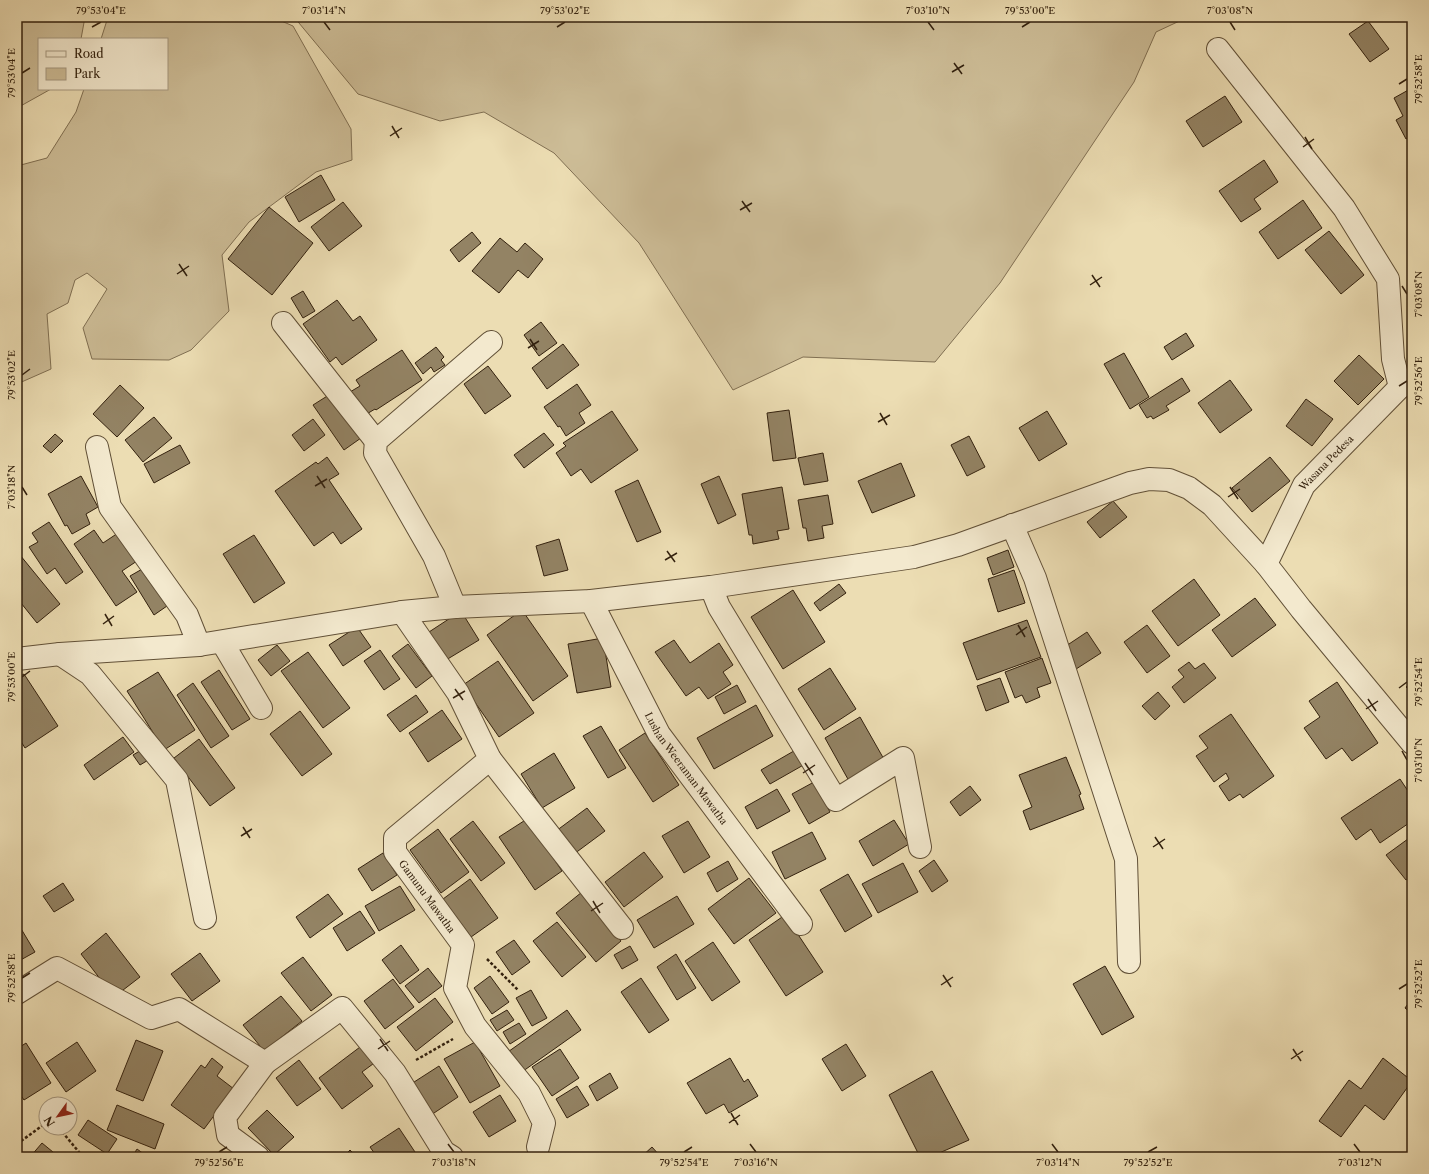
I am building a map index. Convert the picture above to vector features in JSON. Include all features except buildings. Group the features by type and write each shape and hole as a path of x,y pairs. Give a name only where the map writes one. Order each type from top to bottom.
{"street":[{"path":"1218,49 1344,208 1388,279 1393,359 1406,383"},
{"path":"283,323 376,441 375,453 434,556 455,607"},
{"path":"376,441 490,342"},
{"name":"Wasana Pedesa","path":"1266,564 1304,485 1406,383"},
{"path":"97,447 110,507 187,615 199,645"},
{"path":"17,659 60,654 199,645 402,612 455,607 591,601 711,587 914,557 958,545 1012,524 1130,483 1149,479 1169,480 1189,488 1212,505 1266,564 1301,609 1412,743"},
{"path":"1012,524 1035,578 1126,859 1129,962"},
{"path":"711,587 719,607 836,800 903,758 920,846"},
{"name":"Lushan Weeraman Mawatha","path":"591,601 659,734 801,924"},
{"path":"402,612 458,693 490,759 622,928"},
{"path":"222,642 261,708"},
{"path":"60,654 90,674 177,780 205,918"},
{"name":"Gamunu Mawatha","path":"463,945 395,852 395,838 490,759"},
{"path":"463,945 455,988 475,1026 529,1093 544,1123 538,1147"},
{"path":"17,993 57,968 150,1018 179,1008 265,1063"},
{"path":"258,1157 228,1136 225,1117 265,1063 342,1008 395,1073 444,1152 452,1157"}],"path":[{"path":"463,945 477,950 518,990"},
{"path":"395,1073 475,1026"},
{"path":"17,1144 38,1129"},
{"path":"66,1136 83,1157"}],"green space":[{"path":"17,17 85,17 81,38 38,38 38,90 49,90 17,108"},
{"path":"108,17 272,17 293,26 351,129 352,160 316,172 249,222 222,255 229,311 191,350 169,360 92,359 83,328 107,289 87,273 75,280 68,303 47,314 51,369 17,384 17,166 47,158 76,112 84,90 168,90 168,38 101,38"},
{"path":"294,17 1188,17 1156,32 1134,82 1000,283 935,362 803,357 733,390 639,243 554,153 484,112 440,121 358,94"}]}
